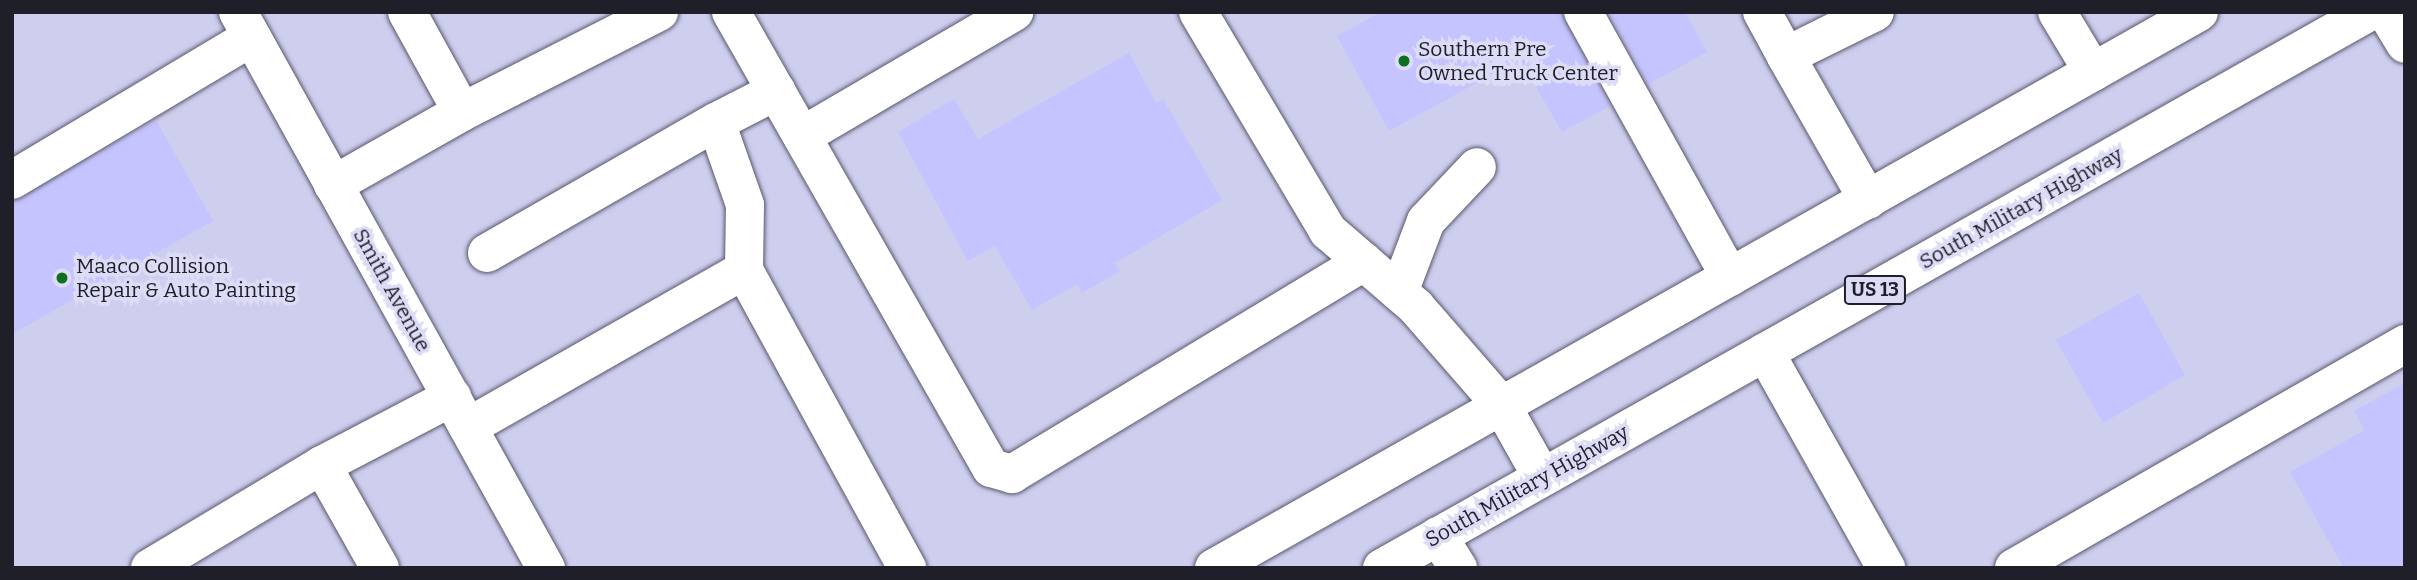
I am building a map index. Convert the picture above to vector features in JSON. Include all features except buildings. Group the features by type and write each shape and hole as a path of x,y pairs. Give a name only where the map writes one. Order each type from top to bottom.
{"main road":[{"path":"407,12 462,112"},
{"path":"333,186 462,112 659,12"},
{"path":"731,12 991,468 1012,474 1364,262"},
{"path":"802,136 1014,12"},
{"path":"1198,12 1328,231 1399,292 1502,406 1542,477"},
{"path":"1583,12 1730,277"},
{"path":"1762,12 1868,200"},
{"path":"1786,56 1875,12"},
{"path":"2057,12 2093,72"},
{"path":"1214,568 2199,12"},
{"name":"South Military Highway","path":"1382,568 2368,12"},
{"path":"2386,12 2405,44"},
{"path":"12,180 245,24"},
{"name":"Smith Avenue","path":"245,24 546,568"},
{"path":"487,253 716,122 776,91"},
{"path":"716,122 745,205 744,270 907,568"},
{"path":"1399,292 1426,221 1477,167"},
{"path":"150,568 322,465 460,412 744,270"},
{"path":"2014,568 2405,344"},
{"path":"1765,352 1886,568"},
{"path":"322,465 380,568"},
{"path":"1438,536 1458,568"}],"shaded area":[{"path":"12,12 2405,12 2405,568 12,568"}],"place":[{"name":"Southern Pre Owned Truck Center","path":"1404,61"},
{"name":"Maaco Collision Repair & Auto Painting","path":"62,278"}]}
